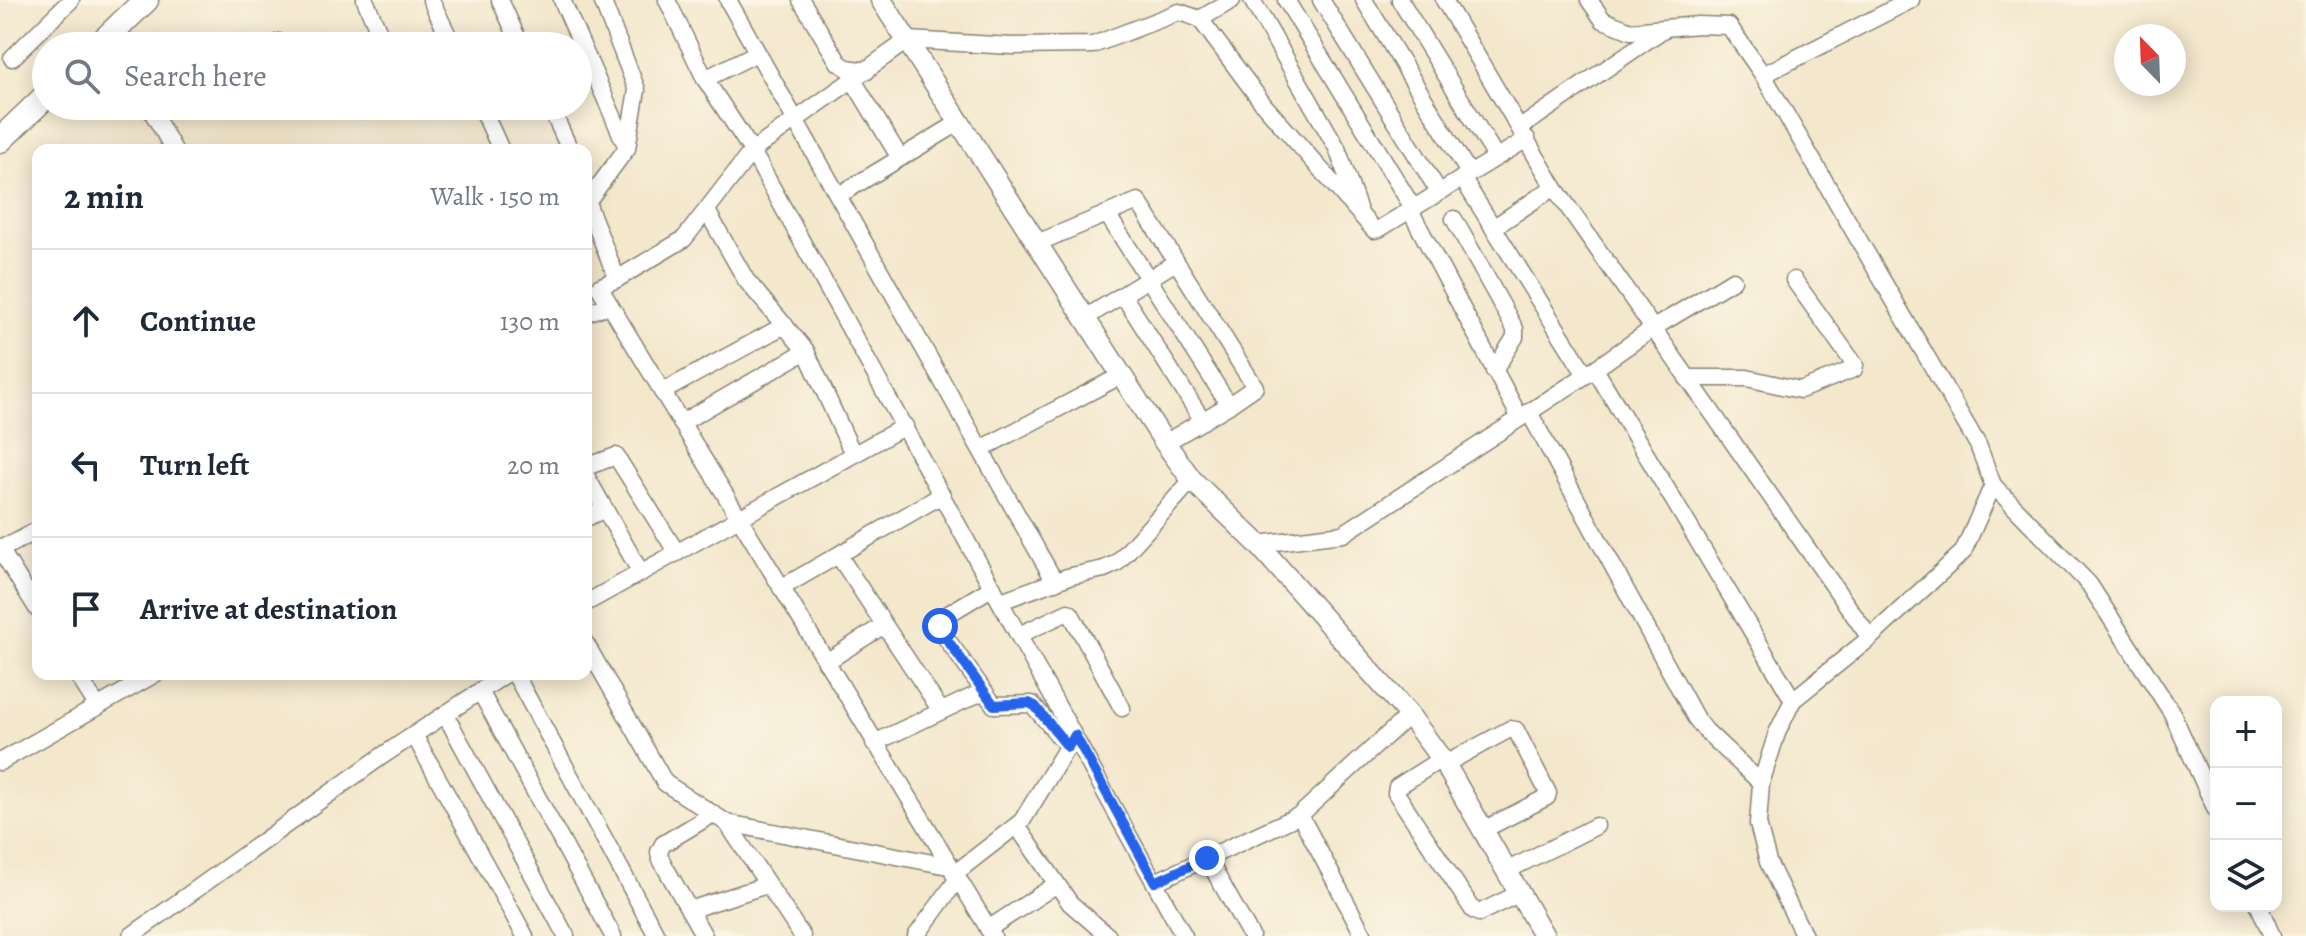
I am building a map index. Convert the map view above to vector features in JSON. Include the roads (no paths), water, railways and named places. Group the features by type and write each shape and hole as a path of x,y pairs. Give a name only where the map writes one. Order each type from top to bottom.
{"main road":[{"path":"117,32 146,0"},
{"path":"0,140 32,109"}],"street":[{"path":"38,32 71,0"},
{"path":"365,0 379,32"},
{"path":"431,0 446,32"},
{"path":"500,0 515,32"},
{"path":"562,0 576,32"},
{"path":"592,193 627,148 637,90 602,0"},
{"path":"667,0 705,79 752,151 997,594 1071,741 1184,936"},
{"path":"728,0 1055,582"},
{"path":"801,0 839,63 860,75 900,158"},
{"path":"881,0 1165,443 1192,480 1258,544 1409,715 1443,762 1544,936"},
{"path":"1200,19 1232,0"},
{"path":"1252,0 1337,148 1361,217"},
{"path":"1286,0 1411,209 1494,371 1524,415 1695,717 1761,783"},
{"path":"1321,0 1439,192"},
{"path":"1364,0 1493,228 1590,372 1793,700"},
{"path":"1400,0 1496,157"},
{"path":"1444,0 1554,187 1870,638"},
{"path":"1589,0 1603,20 1631,31 1698,25 1729,26 1763,75 1978,445 1993,485 2075,569 2097,596 2172,713 2210,797"},
{"path":"1763,75 1911,0"},
{"path":"1057,884 990,933 599,287 684,239 752,151 908,40 1012,46 1093,45 1176,6 1200,19 1264,105 1361,217 1376,230 1496,157 1523,133 1667,27"},
{"path":"12,58 32,38"},
{"path":"1321,59 1347,43"},
{"path":"705,79 757,53"},
{"path":"592,68 627,148"},
{"path":"159,120 171,144"},
{"path":"487,120 498,144"},
{"path":"556,120 567,144"},
{"path":"839,195 960,122"},
{"path":"1493,228 1554,187"},
{"path":"1037,243 1138,201 1255,387 1165,443"},
{"path":"707,211 746,280 806,351 853,454"},
{"path":"1107,214 1229,405"},
{"path":"592,216 617,279"},
{"path":"1454,219 1515,329 1515,337 1494,371"},
{"path":"1085,318 1176,262"},
{"path":"1258,544 1343,534 1652,329 1733,280"},
{"path":"1687,378 1747,378 1800,390 1854,369 1855,365 1794,280"},
{"path":"1123,295 1203,421"},
{"path":"592,311 610,305"},
{"path":"662,392 785,325"},
{"path":"681,423 806,351"},
{"path":"981,449 1122,375"},
{"path":"592,600 905,426"},
{"path":"592,465 616,456 677,553"},
{"path":"1071,741 1029,703 996,706 940,626 945,616 997,594 1055,582 1117,563 1192,480"},
{"path":"1804,936 1768,862 1758,824 1761,783 1777,733 1793,700 1870,638 1963,552 1993,485"},
{"path":"592,486 641,573"},
{"path":"781,588 942,495"},
{"path":"592,515 605,509"},
{"path":"32,533 0,548 32,600"},
{"path":"839,556 941,711"},
{"path":"1019,635 1068,612 1073,615 1122,708"},
{"path":"826,662 884,625"},
{"path":"592,655 665,783 720,818 953,873"},
{"path":"81,680 98,707"},
{"path":"0,762 145,680"},
{"path":"131,936 414,735 497,680"},
{"path":"518,680 657,936"},
{"path":"480,691 613,936"},
{"path":"874,743 984,691"},
{"path":"445,714 566,936"},
{"path":"1155,882 1300,815 1409,715"},
{"path":"1483,830 1547,797 1548,793 1516,730 1510,729 1443,762 1397,787 1396,793 1475,912 1479,913 1518,894"},
{"path":"414,735 525,936"},
{"path":"916,936 953,873 1017,826 1027,815 1071,741"},
{"path":"1300,815 1364,936"},
{"path":"720,818 802,936"},
{"path":"704,936 659,852 663,844 720,818"},
{"path":"1017,826 1074,907 1108,936"},
{"path":"1506,871 1596,826"},
{"path":"1207,858 1251,936"},
{"path":"689,910 767,885"},
{"path":"2262,912 2272,936"}]}
